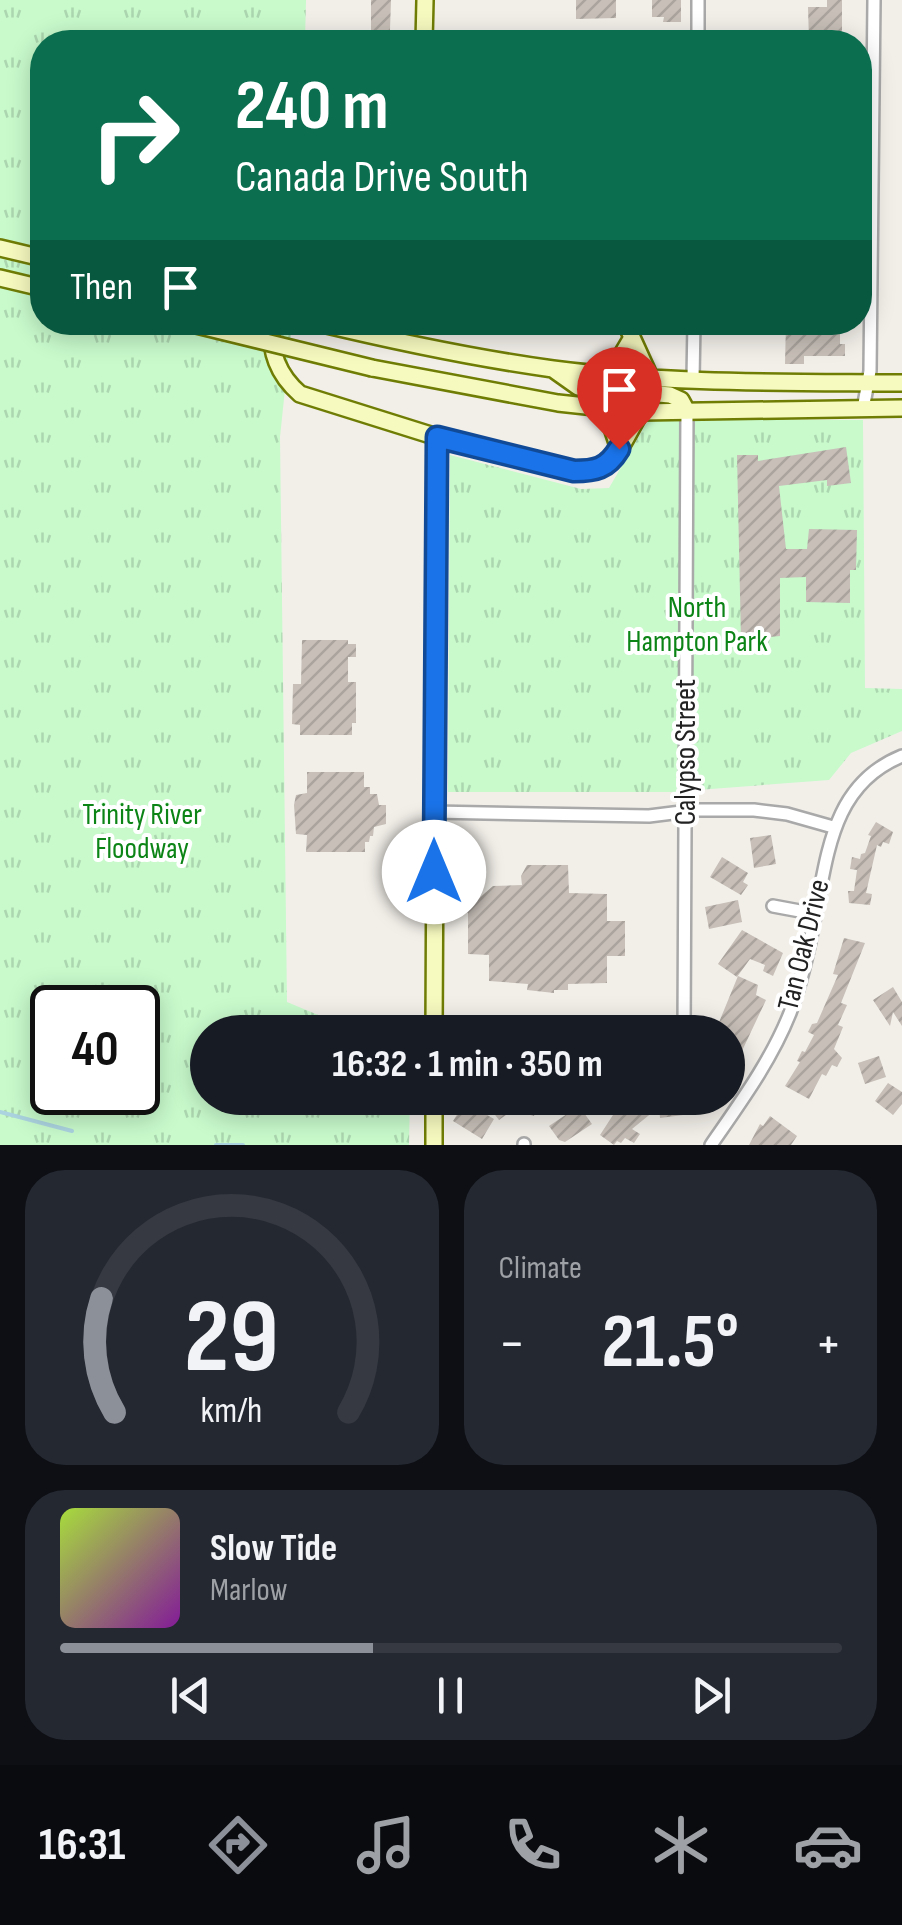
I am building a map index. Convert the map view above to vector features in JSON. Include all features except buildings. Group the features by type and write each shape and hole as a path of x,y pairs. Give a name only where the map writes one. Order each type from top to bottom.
{"main road":[{"path":"425,30 426,0"},
{"path":"0,248 30,255"},
{"path":"0,278 30,285"},
{"path":"237,335 372,368 641,412 902,408"},
{"path":"272,335 275,363 283,379 300,394 437,437 574,471 596,471 612,461 641,412"},
{"path":"367,335 605,374 902,383"},
{"path":"630,335 650,377"},
{"path":"605,374 631,339"},
{"path":"552,368 578,387 670,394 682,400 686,410"},
{"path":"594,406 612,428 619,449"},
{"path":"434,1015 437,437"},
{"path":"434,1115 434,1145"}],"street":[{"path":"698,0 698,30"},
{"path":"872,128 874,0"},
{"path":"693,379 694,335"},
{"path":"864,409 869,335"},
{"name":"Calypso Street","path":"684,1015 686,410"},
{"name":"Tan Oak Drive","path":"711,1145 765,1064 790,1014 806,964 833,827 864,779 902,756"},
{"path":"434,812 649,816 754,810 787,814 833,827"},
{"path":"773,906 816,914"}],"green space":[{"name":"Trinity River Floodway","path":"0,0 306,0 305,30 30,30 30,335 291,335 280,437 287,1002 318,1015 190,1015 190,1115 410,1115 409,1145 0,1145"},
{"name":"North Hampton Park","path":"649,419 863,420 865,688 902,689 902,731 851,753 829,780 671,792 448,792 450,455 581,489 609,488"}],"waterway":[{"path":"0,1112 72,1131"},
{"path":"216,1145 243,1145"}],"route":[{"path":"434,872 437,437 574,471 596,471 612,461 619,449"}]}
